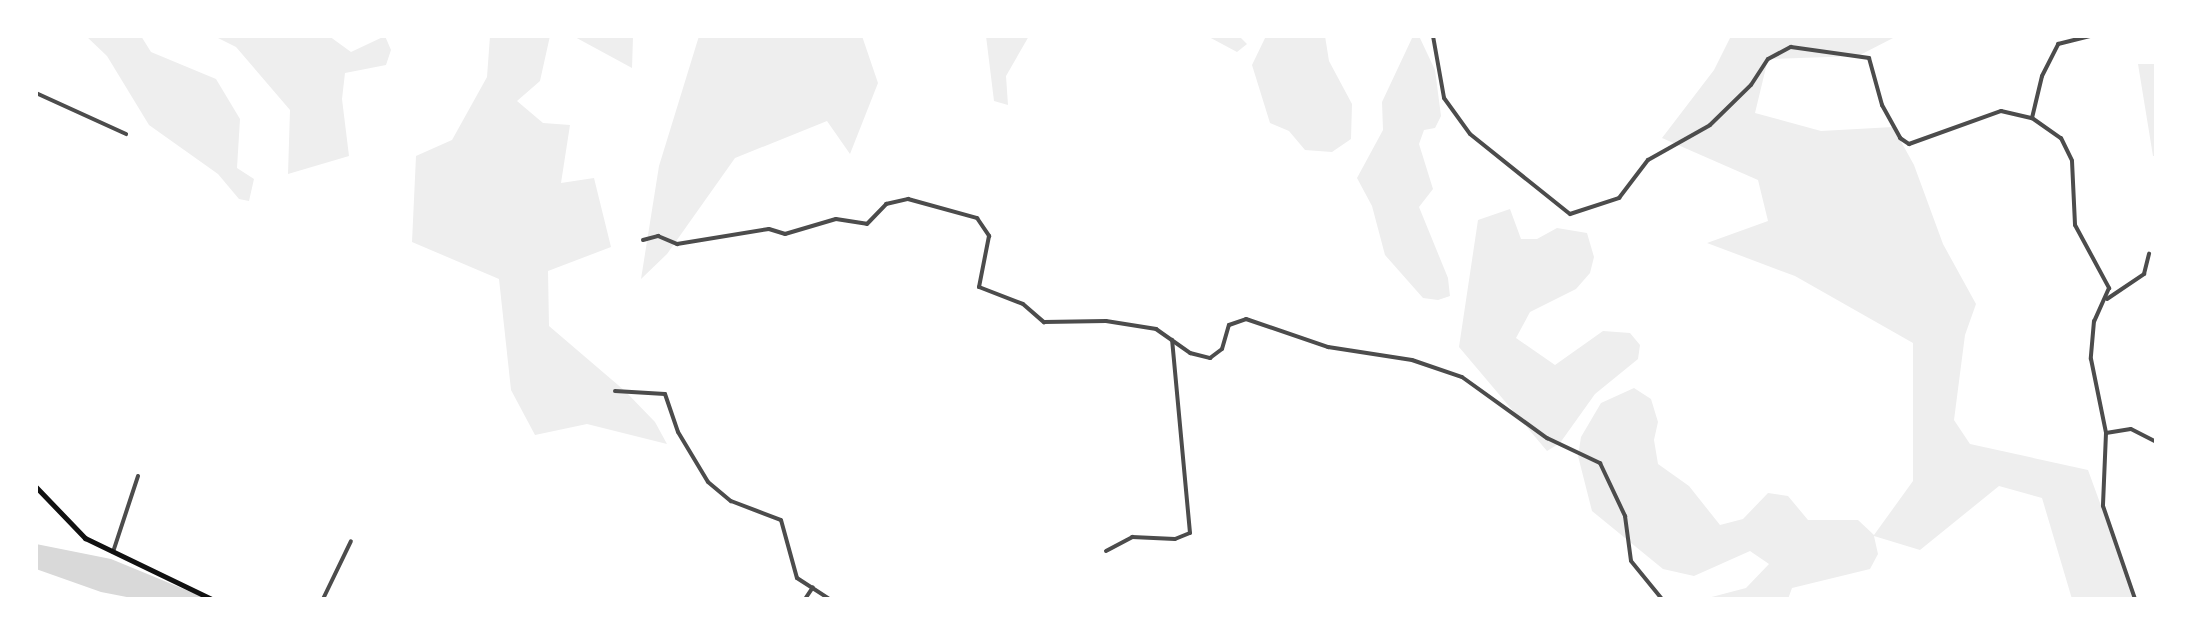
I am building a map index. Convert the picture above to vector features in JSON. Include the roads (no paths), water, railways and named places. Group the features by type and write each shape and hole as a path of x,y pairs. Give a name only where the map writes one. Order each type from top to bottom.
{"main road":[{"path":"36,487 85,538 212,599"}],"street":[{"path":"1433,36 1444,98 1470,134 1570,214 1619,198 1648,160 1710,125 1751,85 1768,58 1791,47 1869,58 1882,105 1900,138 1909,144 1986,113 2032,118 2068,145 2075,225 2109,288 2107,299 2094,321 2091,359 2106,433 2103,506 2135,599"},
{"path":"2032,118 2036,92 2058,44 2091,36"},
{"path":"36,93 126,134"},
{"path":"643,240 658,236 677,244 769,229 786,234 836,219 867,224 886,204 908,199 977,218 989,236 979,287 1023,304 1044,322 1123,323 1156,329 1172,340 1210,358 1222,349 1229,325 1246,319 1328,347 1412,360 1462,377 1547,438 1600,463 1625,516 1631,561 1662,599"},
{"path":"2107,299 2144,274 2149,254"},
{"path":"1106,551 1132,537 1175,539 1190,533 1172,340"},
{"path":"615,391 665,394 672,401 678,432 708,482 731,501 781,520 793,569 829,599"},
{"path":"2106,433 2131,429 2156,442"},
{"path":"113,553 138,476"},
{"path":"323,599 351,541"},
{"path":"805,599 813,587"}]}
